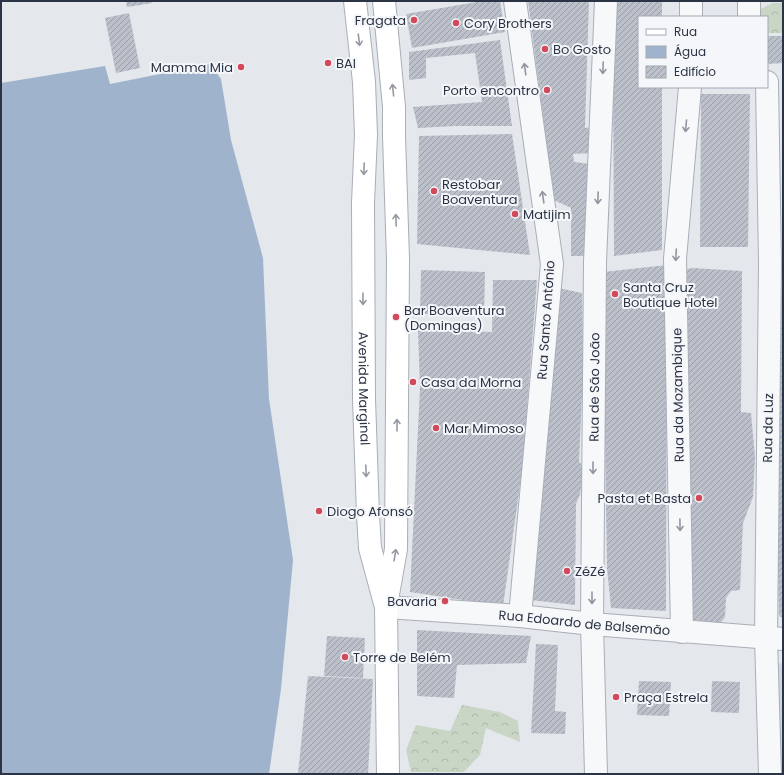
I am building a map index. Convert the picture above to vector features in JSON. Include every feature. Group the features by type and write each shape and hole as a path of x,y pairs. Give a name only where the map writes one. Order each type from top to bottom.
{"main road":[{"name":"Avenida Marginal","path":"355,1 364,82 366,128 363,203 364,399 370,548 386,607 388,774"},
{"path":"384,1 394,107 398,259 396,548 386,607"}],"street":[{"name":"Rua Santo António","path":"516,1 552,264 520,616"},
{"name":"Rua de São João","path":"596,774 592,624 595,262 606,1"},
{"path":"691,1 691,16"},
{"path":"749,1 749,16"},
{"path":"768,82 783,83"},
{"name":"Rua da Mozambique","path":"682,632 675,259 690,88"},
{"name":"Rua da Luz","path":"767,88 774,639 770,774"},
{"name":"Rua Edoardo de Balsemão","path":"386,607 520,616 592,624 774,639"}],"shaded area":[{"path":"778,663 783,664 783,774 781,774"}],"green space":[{"path":"773,3 783,3 783,33 768,33 768,16 756,16 756,11"},
{"path":"462,705 500,712 518,721 520,742 486,728 480,755 464,772 411,772 406,750 416,725 450,731"}],"water":[{"path":"210,64 221,79 231,140 263,258 269,399 293,560 281,689 269,774 1,774 1,83 105,66 110,84"}],"building":[{"path":"126,1 151,1 152,3 127,7"},
{"name":"Cory Brothers","path":"483,1 500,1 505,32 412,48 406,14"},
{"path":"528,1 589,1 585,128 593,127 592,153 573,154 574,162 590,164 587,256 571,256 571,208 554,200"},
{"path":"616,1 662,1 662,16 638,16 638,88 662,88 662,250 614,256 613,62"},
{"path":"129,13 140,68 116,73 105,18"},
{"path":"768,36 783,36 783,63 768,64"},
{"path":"500,40 512,126 418,128 413,107 482,102 475,53 426,58 426,78 409,80 409,52"},
{"path":"701,94 750,94 748,247 700,247"},
{"path":"512,134 530,255 417,244 419,136"},
{"path":"667,265 666,611 611,608 607,568 603,272"},
{"path":"693,268 742,271 741,412 751,413 755,457 753,497 743,523 740,590 731,591 726,598 725,617 719,625 693,620 687,269"},
{"path":"421,270 485,272 484,315 420,314"},
{"path":"782,275 783,618 779,616 777,515 773,474"},
{"path":"493,280 537,280 522,471 503,606 410,592 420,388 418,330 492,332"},
{"path":"558,288 582,293 583,371 579,461 584,469 580,494 576,504 575,605 530,600"},
{"path":"417,630 531,636 526,663 457,665 454,698 417,696"},
{"name":"Torre de Belém","path":"327,636 365,638 363,678 324,676"},
{"path":"536,644 558,645 555,711 566,712 565,734 531,733"},
{"path":"308,676 373,679 368,774 298,774"},
{"path":"639,681 671,682 669,716 637,715"},
{"path":"712,681 740,682 739,713 711,712"}],"place":[{"name":"Fragata","path":"414,20"},
{"name":"Cory Brothers","path":"456,23"},
{"name":"Bo Gosto","path":"545,49"},
{"name":"BAI","path":"328,63"},
{"name":"Mamma Mia","path":"241,67"},
{"name":"Porto encontro","path":"547,90"},
{"name":"Restobar Boaventura","path":"434,191"},
{"name":"Matijim","path":"515,214"},
{"name":"Santa Cruz Boutique Hotel","path":"615,294"},
{"name":"Bar Boaventura (Domingas)","path":"396,317"},
{"name":"Casa da Morna","path":"413,382"},
{"name":"Mar Mimoso","path":"436,428"},
{"name":"Pasta et Basta","path":"699,498"},
{"name":"Diogo Afonsó","path":"319,511"},
{"name":"ZéZé","path":"567,571"},
{"name":"Bavaria","path":"445,601"},
{"name":"Torre de Belém","path":"345,657"},
{"name":"Praça Estrela","path":"616,697"}]}
